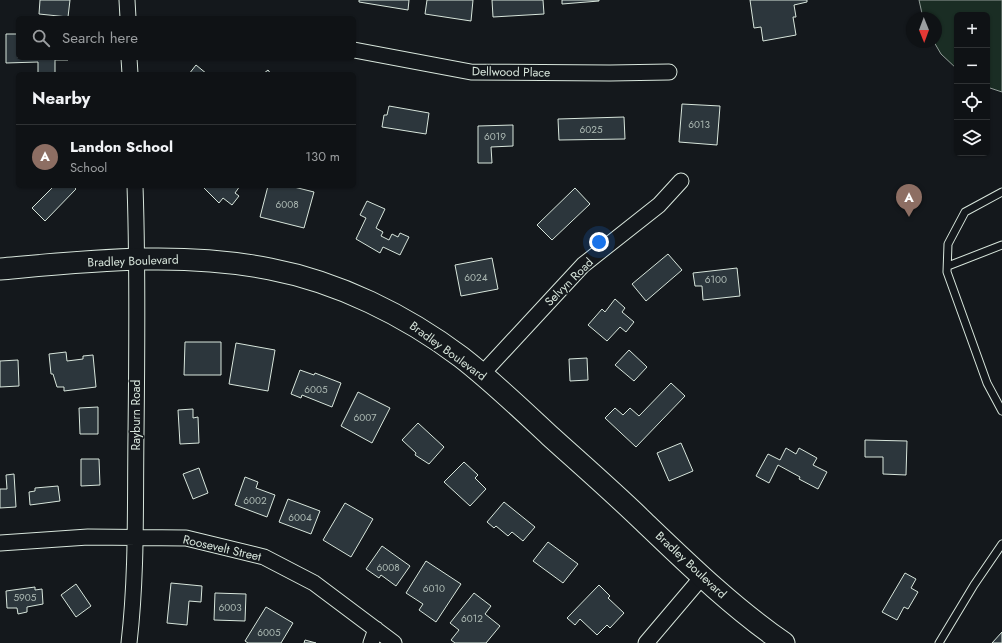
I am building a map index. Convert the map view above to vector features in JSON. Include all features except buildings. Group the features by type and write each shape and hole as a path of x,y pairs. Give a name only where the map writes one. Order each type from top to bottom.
{"main road":[{"name":"Bradley Boulevard","path":"0,269 137,258 234,263 271,269 309,279 355,296 406,321 435,339 482,374 702,577 749,617 784,643"}],"street":[{"path":"127,0 128,16"},
{"name":"Dellwood Place","path":"356,50 471,72 610,74 669,72"},
{"path":"129,60 130,72"},
{"name":"Selvyn Road","path":"482,374 583,266 659,204 681,182"},
{"name":"Rayburn Road","path":"129,643 132,618 135,538 137,258 135,188"},
{"name":"Roosevelt Street","path":"0,543 88,537 186,538 264,557 314,583 374,636 394,643"},
{"path":"646,643 702,577"}],"lane":[{"path":"1002,192 965,212 948,244 947,272 987,382 1002,411"},
{"path":"948,266 1002,245"},
{"path":"939,643 974,585 1002,544"}],"green space":[{"path":"919,0 1002,0 1002,92 990,88 990,12 954,12 954,66 941,54 938,48 942,48 942,12 922,12"}],"place":[{"name":"Landon School","path":"909,217"}]}
